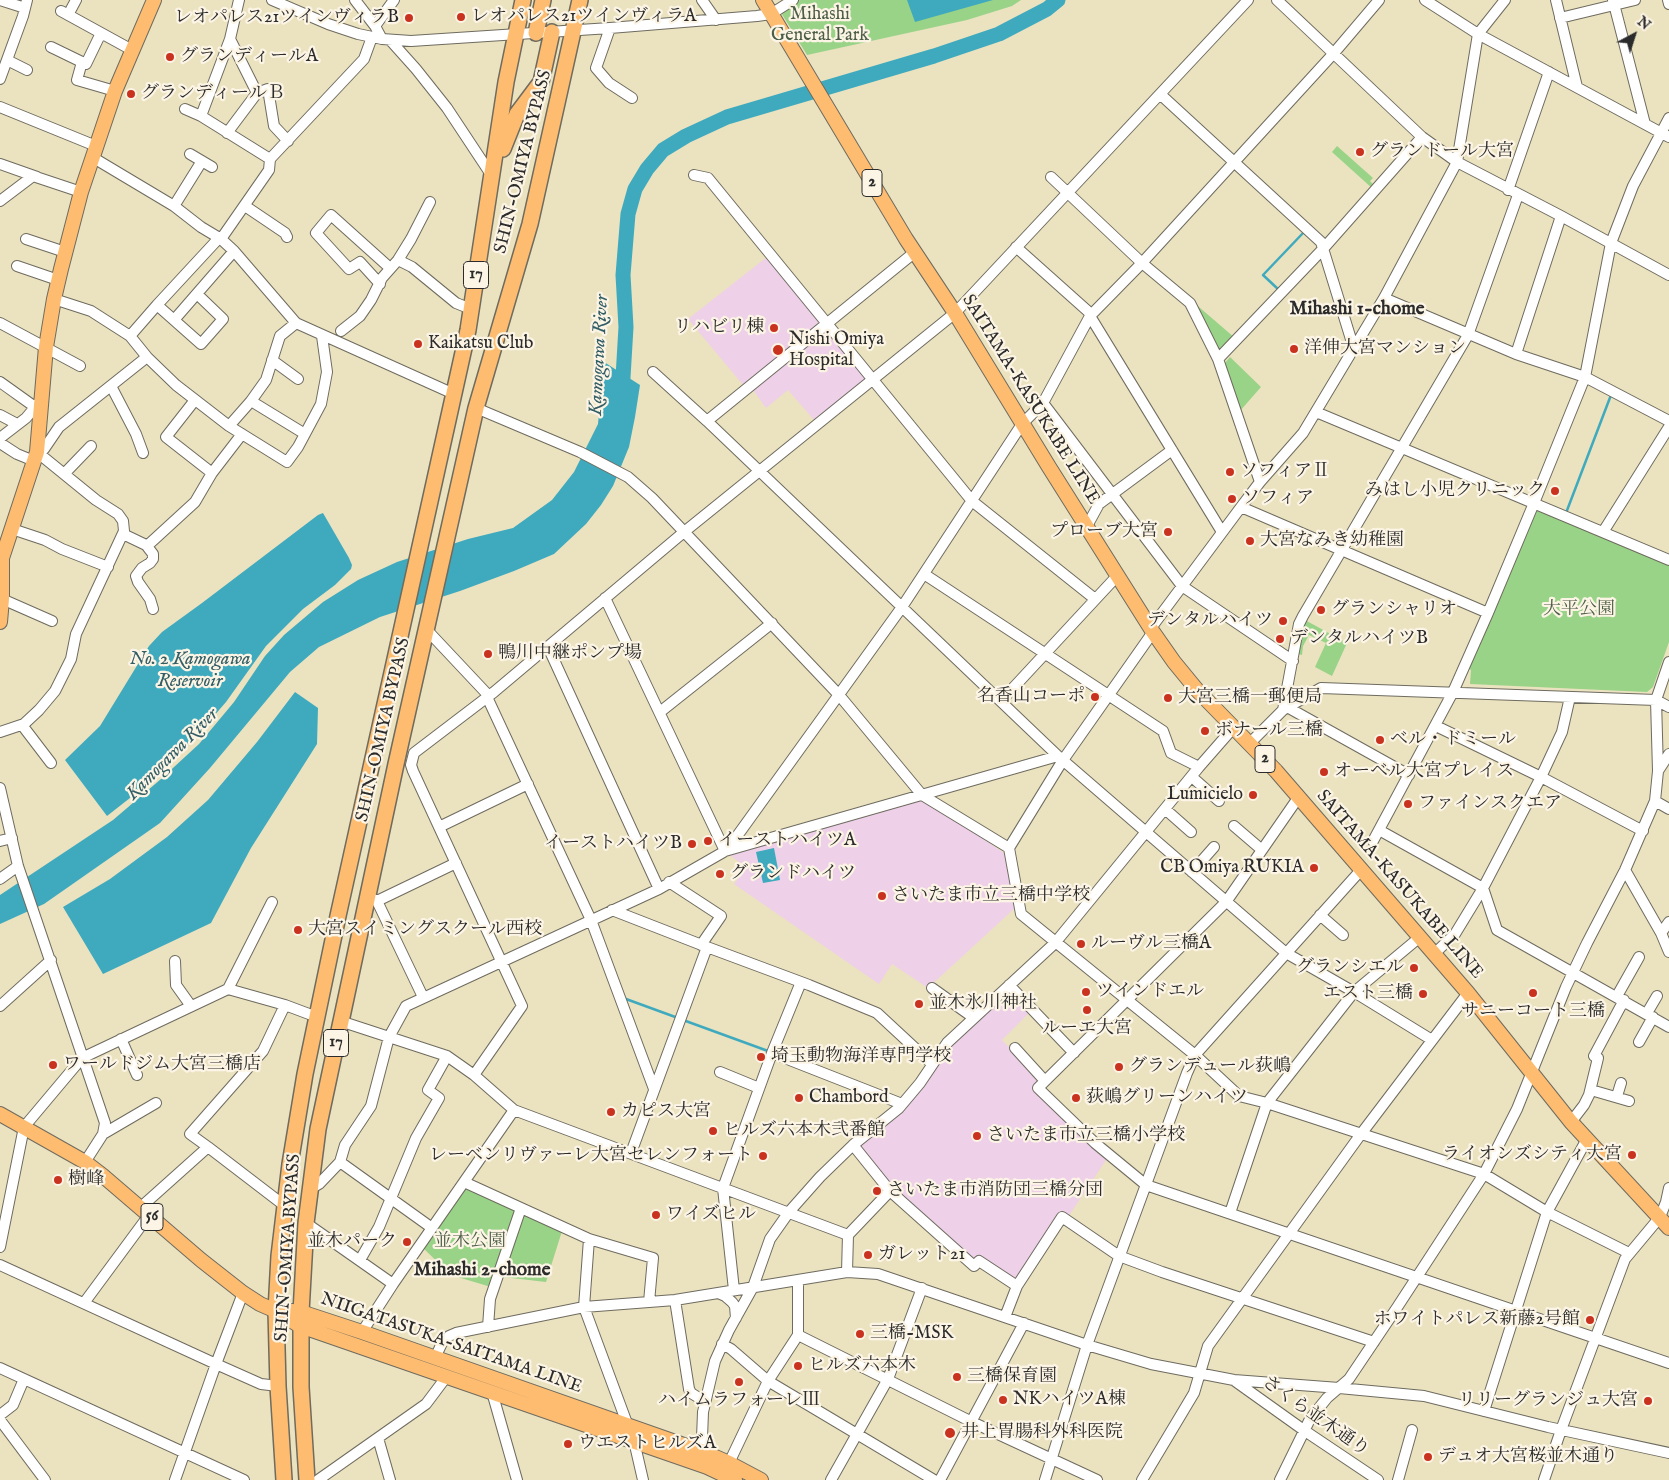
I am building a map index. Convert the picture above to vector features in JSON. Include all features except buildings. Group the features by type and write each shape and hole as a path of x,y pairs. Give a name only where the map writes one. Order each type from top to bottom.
{"highway":[{"name":"SHIN-OMIYA BYPASS","path":"284,1480 278,1386 276,1311 279,1256 290,1164 338,916 454,394 471,309 506,82 522,0"},
{"path":"536,33 544,0"},
{"name":"SHIN-OMIYA BYPASS","path":"307,1480 300,1387 301,1319 306,1223 318,1129 340,1021 372,899 426,629 476,408 530,224 580,0"},
{"path":"492,176 517,114 541,82 552,32"}],"main road":[{"path":"0,622 2,558 36,457 38,403 58,280 81,192 94,151 115,91 154,0"},
{"name":"SAITAMA-KASUKABE LINE","path":"762,0 914,252 955,313 1086,526 1174,662 1197,690 1276,771 1468,993 1571,1122 1669,1228"},
{"name":"56","path":"0,1114 85,1162 243,1293 260,1304 276,1311"},
{"name":"NIIGATASUKA-SAITAMA LINE","path":"276,1311 447,1376 634,1441 708,1473 735,1480"},
{"name":"NIIGATASUKA-SAITAMA LINE","path":"301,1319 362,1332 704,1452 761,1480"},
{"path":"704,1452 708,1473"}],"street":[{"path":"0,0 26,4 0,79"},
{"path":"76,0 64,13 132,50"},
{"path":"201,116 230,39 239,0"},
{"path":"272,0 328,24 381,39 427,40 716,20 771,14 793,0"},
{"path":"355,0 381,39 446,108 492,176"},
{"path":"374,26 394,0"},
{"path":"702,0 716,20"},
{"path":"474,1075 522,1006 411,765 414,753 488,697 684,532 955,313 1248,0"},
{"path":"1278,0 1422,137 1457,162 1611,242 1669,275"},
{"path":"725,851 902,607 1022,424 1043,403 1090,315 1142,263 1379,0"},
{"path":"1425,0 1478,34 1665,135"},
{"path":"1505,0 1478,34 1457,162 1384,298 1303,433 1260,482 1222,532 1182,586 1108,696 1060,758 1009,848 1021,914 1195,1055 1239,1096 1266,1103 1484,1174 1547,1212 1629,1253"},
{"path":"1556,0 1577,87"},
{"path":"1560,18 1614,2 1634,0"},
{"path":"1668,0 1669,4"},
{"path":"1614,2 1645,124"},
{"path":"610,28 596,68 609,83 632,98"},
{"path":"50,47 86,64 101,33"},
{"path":"230,39 257,93"},
{"path":"130,336 220,239 269,170 270,159 381,39"},
{"path":"7,60 27,70"},
{"path":"82,62 77,80 115,91"},
{"path":"1508,190 1549,72"},
{"path":"227,133 257,93 268,89 274,126 288,141"},
{"path":"1160,94 1321,242 1354,348"},
{"path":"0,107 94,151 220,239 234,251 296,323 454,394"},
{"path":"185,109 201,116 270,159"},
{"path":"1374,841 1453,692 1534,503 1585,377 1611,242 1633,186 1665,135 1669,118"},
{"path":"1218,359 1323,249 1422,137"},
{"path":"190,154 212,167"},
{"path":"174,206 202,161"},
{"path":"0,164 81,192"},
{"path":"694,174 708,178 972,501 1095,599"},
{"path":"0,201 32,176 36,177"},
{"path":"1051,177 1142,263 1190,303 1218,359 1260,482"},
{"path":"1285,709 1299,624 1468,335 1518,195"},
{"path":"342,331 360,316 371,300 390,268 398,260 430,202"},
{"path":"245,206 287,237"},
{"path":"380,284 360,262 349,269 316,233 331,215 390,268"},
{"path":"1516,354 1561,216"},
{"path":"26,240 65,252"},
{"path":"1016,247 1090,315 1222,532"},
{"path":"174,320 234,251"},
{"path":"707,421 914,252"},
{"path":"398,260 412,267 456,303 471,309"},
{"path":"17,266 58,280"},
{"path":"157,305 201,344 223,320 197,294"},
{"path":"1384,298 1516,354 1585,377 1669,420"},
{"path":"54,299 90,311 130,336 147,357 176,385 229,426 287,462 321,404 327,372 322,336"},
{"path":"0,322 80,366"},
{"path":"229,426 266,380 280,336 296,323"},
{"path":"36,457 59,427 147,357"},
{"path":"272,360 298,379"},
{"path":"653,372 707,421 1060,758 1226,902 1286,953 1432,1040"},
{"path":"0,382 38,403 26,418 0,438"},
{"path":"111,386 136,434 143,453"},
{"path":"196,400 166,437 212,473"},
{"path":"251,401 305,434"},
{"path":"1043,403 1182,586 1293,660"},
{"path":"476,408 580,452 628,477 652,498 839,695 922,795 1009,848"},
{"path":"1316,412 1669,560"},
{"path":"0,415 17,424"},
{"path":"1603,532 1669,427"},
{"path":"147,546 195,502 212,473 242,434"},
{"path":"0,444 17,454 36,457 64,474 96,500 118,514 123,521 124,531 76,634 71,660 55,691 39,710 22,725 0,732"},
{"path":"64,474 91,446"},
{"path":"1086,526 1099,504 1172,450"},
{"path":"1241,507 1488,613"},
{"path":"12,528 108,566"},
{"path":"123,534 147,546 153,554 153,558 136,576 150,599 153,609"},
{"path":"924,574 1163,731 1172,753 1199,767"},
{"path":"1001,701 1118,575"},
{"path":"605,598 725,851"},
{"path":"2,599 52,621"},
{"path":"660,712 772,623"},
{"path":"426,629 488,697 591,920 654,1088"},
{"path":"548,647 658,888"},
{"path":"1280,1480 1310,1419 1327,1398 1349,1379 1374,1342 1484,1174 1517,1109 1555,1013 1587,943 1625,870 1655,801 1658,771 1656,700 1669,662"},
{"path":"1250,743 1285,709 1321,688 1656,700 1669,707"},
{"path":"1434,954 1455,934 1483,888 1562,732 1570,697"},
{"path":"1285,709 1409,775"},
{"path":"22,725 51,762"},
{"path":"1436,726 1540,777 1643,831"},
{"path":"704,1452 702,1426 704,1401 713,1368 722,1344 753,1286 770,1239 789,1212 820,1177 853,1145 902,1104 920,1083 946,1043 1055,943 1234,727"},
{"path":"1658,771 1669,754"},
{"path":"310,1190 319,1184 340,1162 345,1145 371,1106 390,1037 406,1006 658,888 725,851 1060,758"},
{"path":"1192,776 1219,801"},
{"path":"439,827 528,784"},
{"path":"0,790 19,868 105,1123 103,1134 85,1162"},
{"path":"1298,798 1226,902 1038,1088 1095,1143 1146,1185 1669,1363"},
{"path":"1655,801 1669,809"},
{"path":"1166,809 1191,832"},
{"path":"1234,826 1262,850"},
{"path":"1379,830 1483,888 1497,930 1669,1027"},
{"path":"0,841 12,838"},
{"path":"1192,872 1214,847"},
{"path":"423,997 372,899 456,863"},
{"path":"0,871 19,868"},
{"path":"0,878 19,868"},
{"path":"1045,1480 1087,1345 1195,1055 1361,870"},
{"path":"1625,870 1661,933 1669,951"},
{"path":"631,1153 704,946 721,916 669,882"},
{"path":"0,1247 24,1127 82,1058 228,989 272,902"},
{"path":"612,910 877,1013 932,1064"},
{"path":"1320,915 1342,935"},
{"path":"1661,933 1669,922"},
{"path":"1230,1213 1266,1103 1354,992 1420,937"},
{"path":"1571,1122 1584,1105 1598,1058 1594,1056 1639,957"},
{"path":"0,1006 51,960"},
{"path":"175,961 176,985 191,1006"},
{"path":"734,1290 723,1188 772,1053 801,982"},
{"path":"1009,985 1074,1053"},
{"path":"932,988 974,1018"},
{"path":"228,989 285,1005 309,1014"},
{"path":"1142,1480 1194,1393 1208,1346 1361,1134 1468,993"},
{"path":"1639,1042 1657,996"},
{"path":"285,1005 263,1051 190,1134 285,1206"},
{"path":"340,1021 447,1056 474,1075 514,1110 848,1235"},
{"path":"121,1039 137,1075"},
{"path":"1015,1048 1045,1081"},
{"path":"772,1053 902,1104"},
{"path":"360,1260 379,1228 416,1138 439,1098 428,1090 447,1056"},
{"path":"720,1072 759,1088"},
{"path":"1617,1096 1620,1083"},
{"path":"1590,1090 1629,1100"},
{"path":"103,1134 156,1103"},
{"path":"362,1332 514,1110"},
{"path":"1484,1411 1547,1212 1587,1140"},
{"path":"853,1145 890,1191 974,1266 979,1261 1017,1286"},
{"path":"84,1303 145,1211 208,1148"},
{"path":"340,1162 432,1228"},
{"path":"464,1182 589,1239 654,1258 649,1302"},
{"path":"1544,1480 1560,1430 1624,1259 1660,1217 1669,1188"},
{"path":"847,1272 848,1235 890,1191"},
{"path":"488,1327 490,1300 521,1208"},
{"path":"1005,1317 1017,1286 1062,1217 1120,1256 1162,1272 1374,1342"},
{"path":"306,1223 394,1284"},
{"path":"589,1239 584,1307 628,1426"},
{"path":"0,1264 260,1384 278,1386"},
{"path":"435,1358 442,1342 449,1336 584,1307 675,1300 847,1272 878,1274 1087,1345 1151,1364 1234,1380 1424,1396 1560,1430 1669,1453"},
{"path":"729,1463 768,1381 798,1335 798,1280"},
{"path":"831,1480 888,1379 922,1288"},
{"path":"175,1480 243,1293"},
{"path":"716,1293 725,1296 732,1302 735,1306 736,1318"},
{"path":"675,1300 689,1389 691,1393 704,1401"},
{"path":"940,1480 1024,1323"},
{"path":"798,1335 972,1422 1097,1480"},
{"path":"722,1344 731,1349 768,1381 934,1480"},
{"path":"0,1368 244,1480"},
{"path":"318,1480 426,1404 447,1376"},
{"path":"0,1415 13,1405 24,1380"},
{"name":"さくら並木通り","path":"1234,1380 1378,1480"},
{"path":"492,1392 517,1480"},
{"path":"0,1420 45,1480"},
{"path":"1398,1480 1412,1430"},
{"path":"378,1438 390,1480"},
{"path":"634,1441 643,1480"}],"shaded area":[{"name":"Nishi Omiya Hospital","path":"767,257 867,380 815,421 788,390 766,408 748,383 744,386 688,319"},
{"name":"さいたま市立三橋中学校","path":"916,799 927,801 1007,855 1016,907 928,988 892,964 879,984 734,884 746,867 727,853"},
{"name":"さいたま市立三橋小学校","path":"1007,993 1012,993 1030,1012 1002,1040 1041,1080 1035,1087 1108,1157 1068,1217 1060,1211 1017,1280 975,1260 901,1196 860,1148 860,1144 947,1048"}],"green space":[{"name":"Mihashi General Park","path":"798,0 1021,0 1012,6 967,20 807,55 780,11"},
{"path":"1337,146 1373,178 1370,181 1375,186 1373,189 1332,152"},
{"path":"1192,301 1235,338 1219,355"},
{"path":"1230,357 1261,387 1240,411 1224,364"},
{"name":"大平公園","path":"1536,506 1669,563 1669,642 1653,687 1647,692 1470,684 1471,670 1468,668"},
{"path":"1305,620 1347,643 1332,676 1315,667 1326,643 1309,635 1303,646 1302,655 1298,654"},
{"name":"並木公園","path":"465,1187 518,1211 491,1287 451,1275 423,1248"},
{"name":"並木公園","path":"523,1212 562,1231 546,1282 503,1277"}],"water":[{"path":"907,0 993,0 915,22"},
{"path":"604,362 640,385 629,447 613,486 601,505 586,524 554,554 460,591 380,617 319,647 290,672 210,768 160,823 44,904 0,924 0,895 113,820 161,779 199,744 234,702 265,656 284,635 323,602 358,580 397,562 468,539 513,528 552,500 574,472 598,424"},
{"name":"No. 2 Kamogawa Reservoir","path":"323,513 349,558 352,565 351,569 335,585 303,609 266,646 226,702 200,732 144,787 107,816 65,760 100,726 149,646 162,632"},
{"name":"No. 2 Kamogawa Reservoir","path":"295,692 318,708 317,744 251,848 211,923 103,974 63,907 110,879 167,837 208,800 257,742"},
{"path":"774,848 780,880 763,883 756,852"}],"waterway":[{"name":"Kamogawa River","path":"622,394 626,327 623,275 628,214 635,189 647,169 663,150 686,136 727,117 934,56 999,34 1047,9 1058,0"},
{"path":"1279,290 1263,275 1304,232"},
{"path":"1566,513 1611,395"},
{"path":"626,999 678,1018"},
{"path":"683,1020 768,1051"}],"place":[{"name":"レオパレス21ツインヴィラA","path":"461,17"},
{"name":"レオパレス21ツインヴィラB","path":"409,18"},
{"name":"グランディールA","path":"170,57"},
{"name":"グランディールＢ","path":"131,94"},
{"name":"グランドール大宮","path":"1360,152"},
{"name":"リハビリ棟","path":"774,328"},
{"name":"Kaikatsu Club","path":"418,344"},
{"name":"洋伸大宮マンション","path":"1294,349"},
{"name":"Nishi Omiya Hospital","path":"778,350"},
{"name":"ソフィアⅡ","path":"1230,472"},
{"name":"みはし小児クリニック","path":"1555,491"},
{"name":"ソフィア","path":"1232,499"},
{"name":"プローブ大宮","path":"1168,532"},
{"name":"大宮なみき幼稚園","path":"1250,541"},
{"name":"グランシャリオ","path":"1321,610"},
{"name":"デンタルハイツ","path":"1283,621"},
{"name":"デンタルハイツB","path":"1280,639"},
{"name":"鴨川中継ポンプ場","path":"488,654"},
{"name":"名香山コーポ","path":"1095,697"},
{"name":"大宮三橋一郵便局","path":"1168,698"},
{"name":"ボナール三橋","path":"1205,731"},
{"name":"ベル・ドミール","path":"1380,740"},
{"name":"オーベル大宮プレイス","path":"1324,772"},
{"name":"Lumicielo","path":"1253,795"},
{"name":"ファインスクエア","path":"1408,804"},
{"name":"イーストハイツA","path":"708,841"},
{"name":"イーストハイツB","path":"692,844"},
{"name":"CB Omiya RUKIA","path":"1314,868"},
{"name":"グランドハイツ","path":"720,874"},
{"name":"さいたま市立三橋中学校","path":"882,896"},
{"name":"大宮スイミングスクール西校","path":"298,930"},
{"name":"ルーヴル三橋A","path":"1081,944"},
{"name":"グランシエル","path":"1414,968"},
{"name":"ツインドエル","path":"1086,992"},
{"name":"サニーコート三橋","path":"1533,993"},
{"name":"エスト三橋","path":"1423,994"},
{"name":"並木氷川神社","path":"919,1004"},
{"name":"ルーエ大宮","path":"1087,1010"},
{"name":"埼玉動物海洋専門学校","path":"761,1057"},
{"name":"ワールドジム大宮三橋店","path":"53,1065"},
{"name":"グランデュール荻嶋","path":"1119,1067"},
{"name":"Chambord","path":"799,1098"},
{"name":"荻嶋グリーンハイツ","path":"1076,1098"},
{"name":"カピス大宮","path":"611,1112"},
{"name":"ヒルズ六本木弐番館","path":"713,1131"},
{"name":"さいたま市立三橋小学校","path":"977,1136"},
{"name":"ライオンズシティ大宮","path":"1632,1155"},
{"name":"レーベンリヴァーレ大宮セレンフォート","path":"763,1156"},
{"name":"樹峰","path":"58,1180"},
{"name":"さいたま市消防団三橋分団","path":"877,1191"},
{"name":"ワイズヒル","path":"656,1215"},
{"name":"並木パーク","path":"407,1242"},
{"name":"ガレット21","path":"868,1255"},
{"name":"ホワイトパレス新藤2号館","path":"1590,1320"},
{"name":"三橋-MSK","path":"860,1334"},
{"name":"ヒルズ六本木","path":"798,1366"},
{"name":"三橋保育園","path":"957,1377"},
{"name":"ハイムラフォーレⅢ","path":"739,1382"},
{"name":"NKハイツA棟","path":"1003,1400"},
{"name":"リリーグランジュ大宮","path":"1648,1401"},
{"name":"井上胃腸科外科医院","path":"950,1433"},
{"name":"ウエストヒルズA","path":"568,1444"},
{"name":"デュオ大宮桜並木通り","path":"1428,1457"}],"district":[{"name":"Mihashi 1-chome","path":"1357,310"},
{"name":"Mihashi 2-chome","path":"482,1271"}]}
